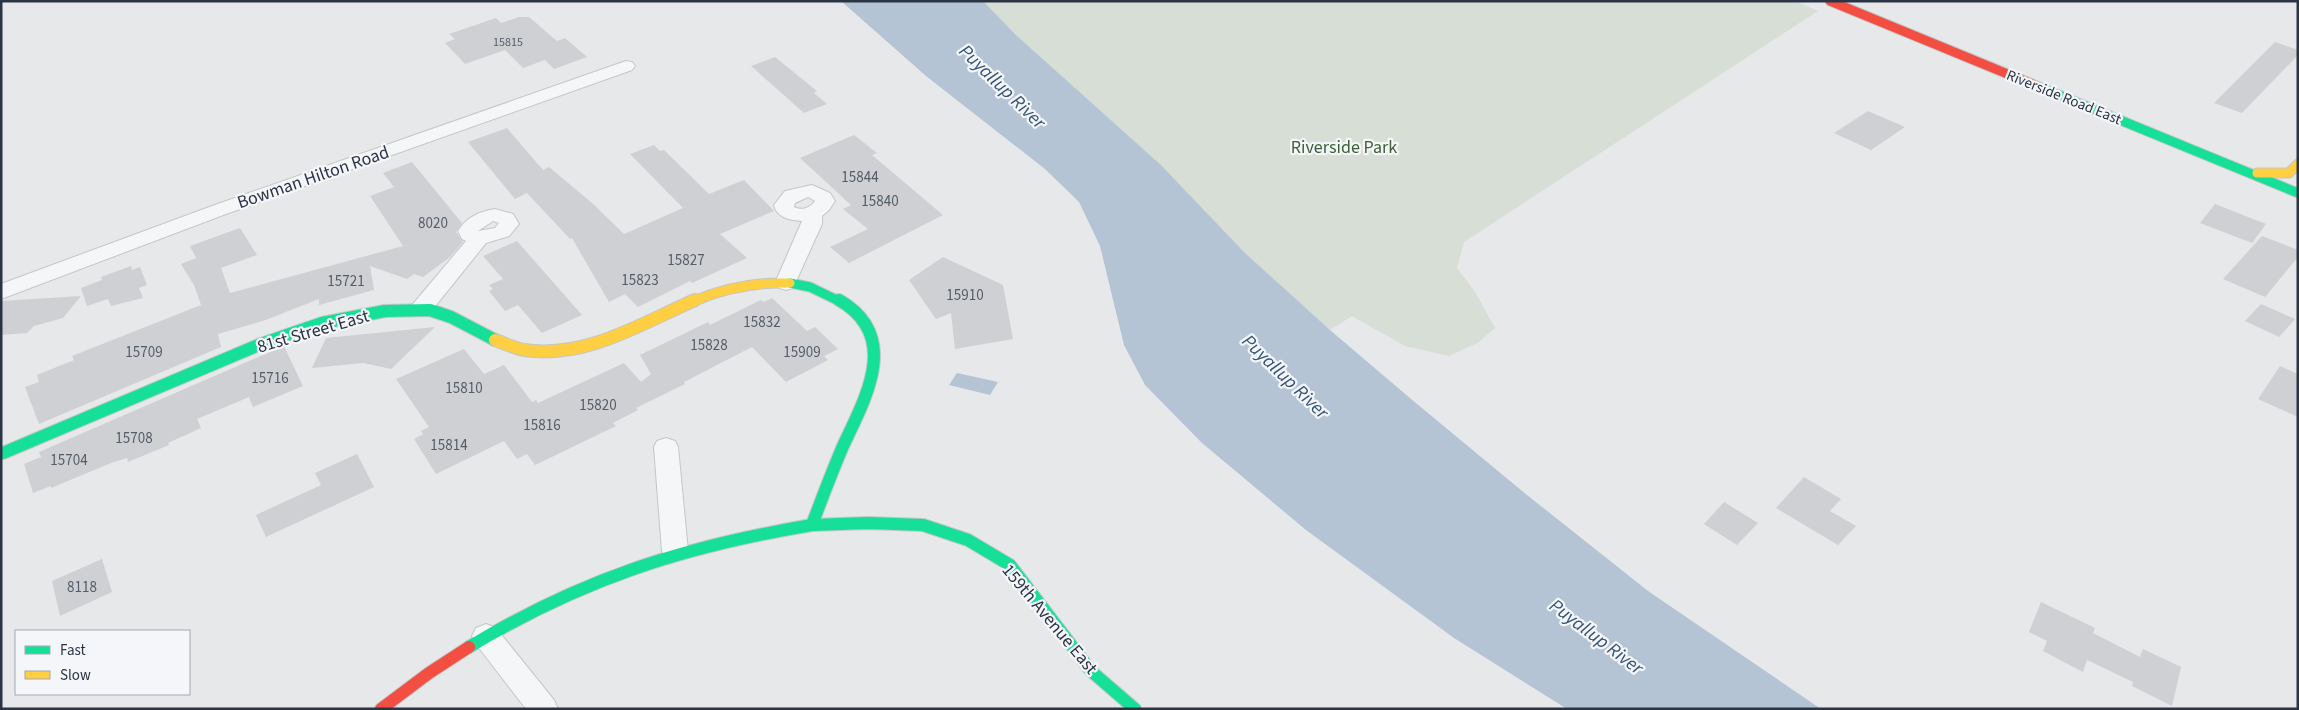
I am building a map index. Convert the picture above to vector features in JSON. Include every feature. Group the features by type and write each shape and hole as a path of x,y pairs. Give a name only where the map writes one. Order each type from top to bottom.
{"street":[{"name":"Riverside Road East","path":"1830,1 2298,193"},
{"name":"Bowman Hilton Road","path":"1,292 219,210 626,66"},
{"path":"2248,173 2289,173 2298,164"},
{"path":"812,213 812,224 786,283 823,291 846,304 866,326 875,348 875,366 864,406 840,453 812,525"},
{"path":"421,309 479,239"},
{"name":"81st Street East","path":"3,453 277,338 346,317 388,310 421,309 442,312 459,318 502,344 518,349 560,352 602,344 664,317 699,299 728,289 786,283"},
{"path":"666,447 675,551"},
{"name":"159th Avenue East","path":"381,709 420,680 486,636 598,580 675,551 730,537 812,525 868,522 923,525 968,540 1010,565 1091,671 1135,709"},
{"path":"486,636 544,709"}],"green space":[{"name":"Riverside Park","path":"983,1 1795,1 1818,11 1464,242 1457,268 1475,292 1495,328 1479,342 1449,356 1405,346 1352,316 1330,330 1244,252 1161,165 1015,34"}],"water":[{"name":"Puyallup River","path":"841,1 983,1 1015,34 1161,165 1244,252 1330,330 1411,399 1527,495 1648,591 1821,709 1567,709 1454,638 1306,530 1202,443 1145,385 1124,345 1100,246 1079,202 1045,169 926,76"},
{"path":"957,373 998,382 990,395 949,385"}],"building":[{"path":"519,17 529,17 557,41 565,38 587,57 554,69 545,60 523,68 505,50 465,64 445,43 455,39 449,34 496,18 501,23"},
{"path":"2275,42 2298,50 2298,55 2242,113 2214,103"},
{"path":"775,57 817,91 814,93 827,104 804,113 751,66"},
{"path":"1868,111 1905,127 1871,150 1834,133"},
{"path":"507,128 543,170 549,167 592,203 624,234 683,208 630,154 654,145 660,151 664,150 709,194 744,180 774,211 720,234 747,258 692,283 690,281 638,307 625,294 609,302 572,238 570,239 527,193 515,199 468,142"},
{"path":"854,135 877,153 872,155 943,215 849,263 830,247 868,229 843,209 851,205 800,158"},
{"path":"412,162 462,223 456,232 463,242 449,258 423,277 414,274 407,279 370,266 374,290 319,305 319,299 263,321 218,334 221,347 39,424 25,387 39,382 37,375 74,360 72,356 201,305 194,285 181,264 196,258 190,246 240,228 257,255 221,268 230,293 403,246 370,196 394,187 383,173"},
{"path":"2215,204 2266,224 2252,243 2200,223"},
{"path":"2262,236 2298,250 2298,257 2265,297 2223,279"},
{"path":"517,241 582,315 542,333 518,305 505,311 489,291 493,289 489,285 503,279 483,256"},
{"path":"943,257 1003,285 1013,339 955,349 951,313 936,319 909,280"},
{"path":"131,266 132,270 140,267 147,285 139,288 143,298 111,306 108,299 87,306 81,288 102,280 101,277"},
{"path":"81,296 63,318 34,326 27,333 1,335 1,301"},
{"path":"772,298 807,331 815,327 838,349 824,356 828,360 786,382 752,347 684,382 685,384 636,408 638,410 613,423 616,426 535,465 527,454 517,459 504,441 436,474 414,439 423,434 421,431 429,427 396,379 464,349 484,374 504,365 532,402 536,400 538,403 624,363 641,382 651,374 640,355 708,322 710,325 761,300 764,302"},
{"path":"2261,304 2295,319 2279,337 2245,321"},
{"path":"435,327 391,369 363,363 312,368 326,338"},
{"path":"284,346 303,386 253,407 249,397 197,419 201,428 168,443 169,445 128,462 127,458 111,463 51,488 51,486 33,493 24,464 41,457 39,452"},
{"path":"2280,366 2298,374 2298,417 2258,399"},
{"path":"357,454 374,487 266,537 256,515 321,485 315,473"},
{"path":"1804,477 1841,499 1830,511 1856,526 1838,545 1776,508"},
{"path":"1724,502 1758,523 1737,545 1704,524"},
{"path":"102,559 112,592 60,616 52,581"},
{"path":"2041,602 2095,628 2093,633 2140,657 2143,649 2181,667 2172,706 2132,686 2133,682 2087,660 2083,672 2043,651 2047,641 2029,632"}],"traffic: fast":[{"path":"2037,86 2298,193"},
{"path":"469,647 509,623 550,602 634,567 722,542 812,525 832,471 868,393 874,363 873,344 867,328 857,314 844,303 810,287 790,283"},
{"path":"3,453 261,344 322,323 385,311 430,310 451,317 495,340"},
{"path":"812,525 868,523 923,525 968,540 1010,565 1091,671 1135,709"}],"traffic: slow":[{"path":"2257,173 2289,173 2298,164"},
{"path":"495,340 522,350 548,352 575,349 626,332 722,290 756,284 790,283"}],"traffic: jam":[{"path":"1830,1 2037,86"},
{"path":"381,709 429,673 469,647"}]}
